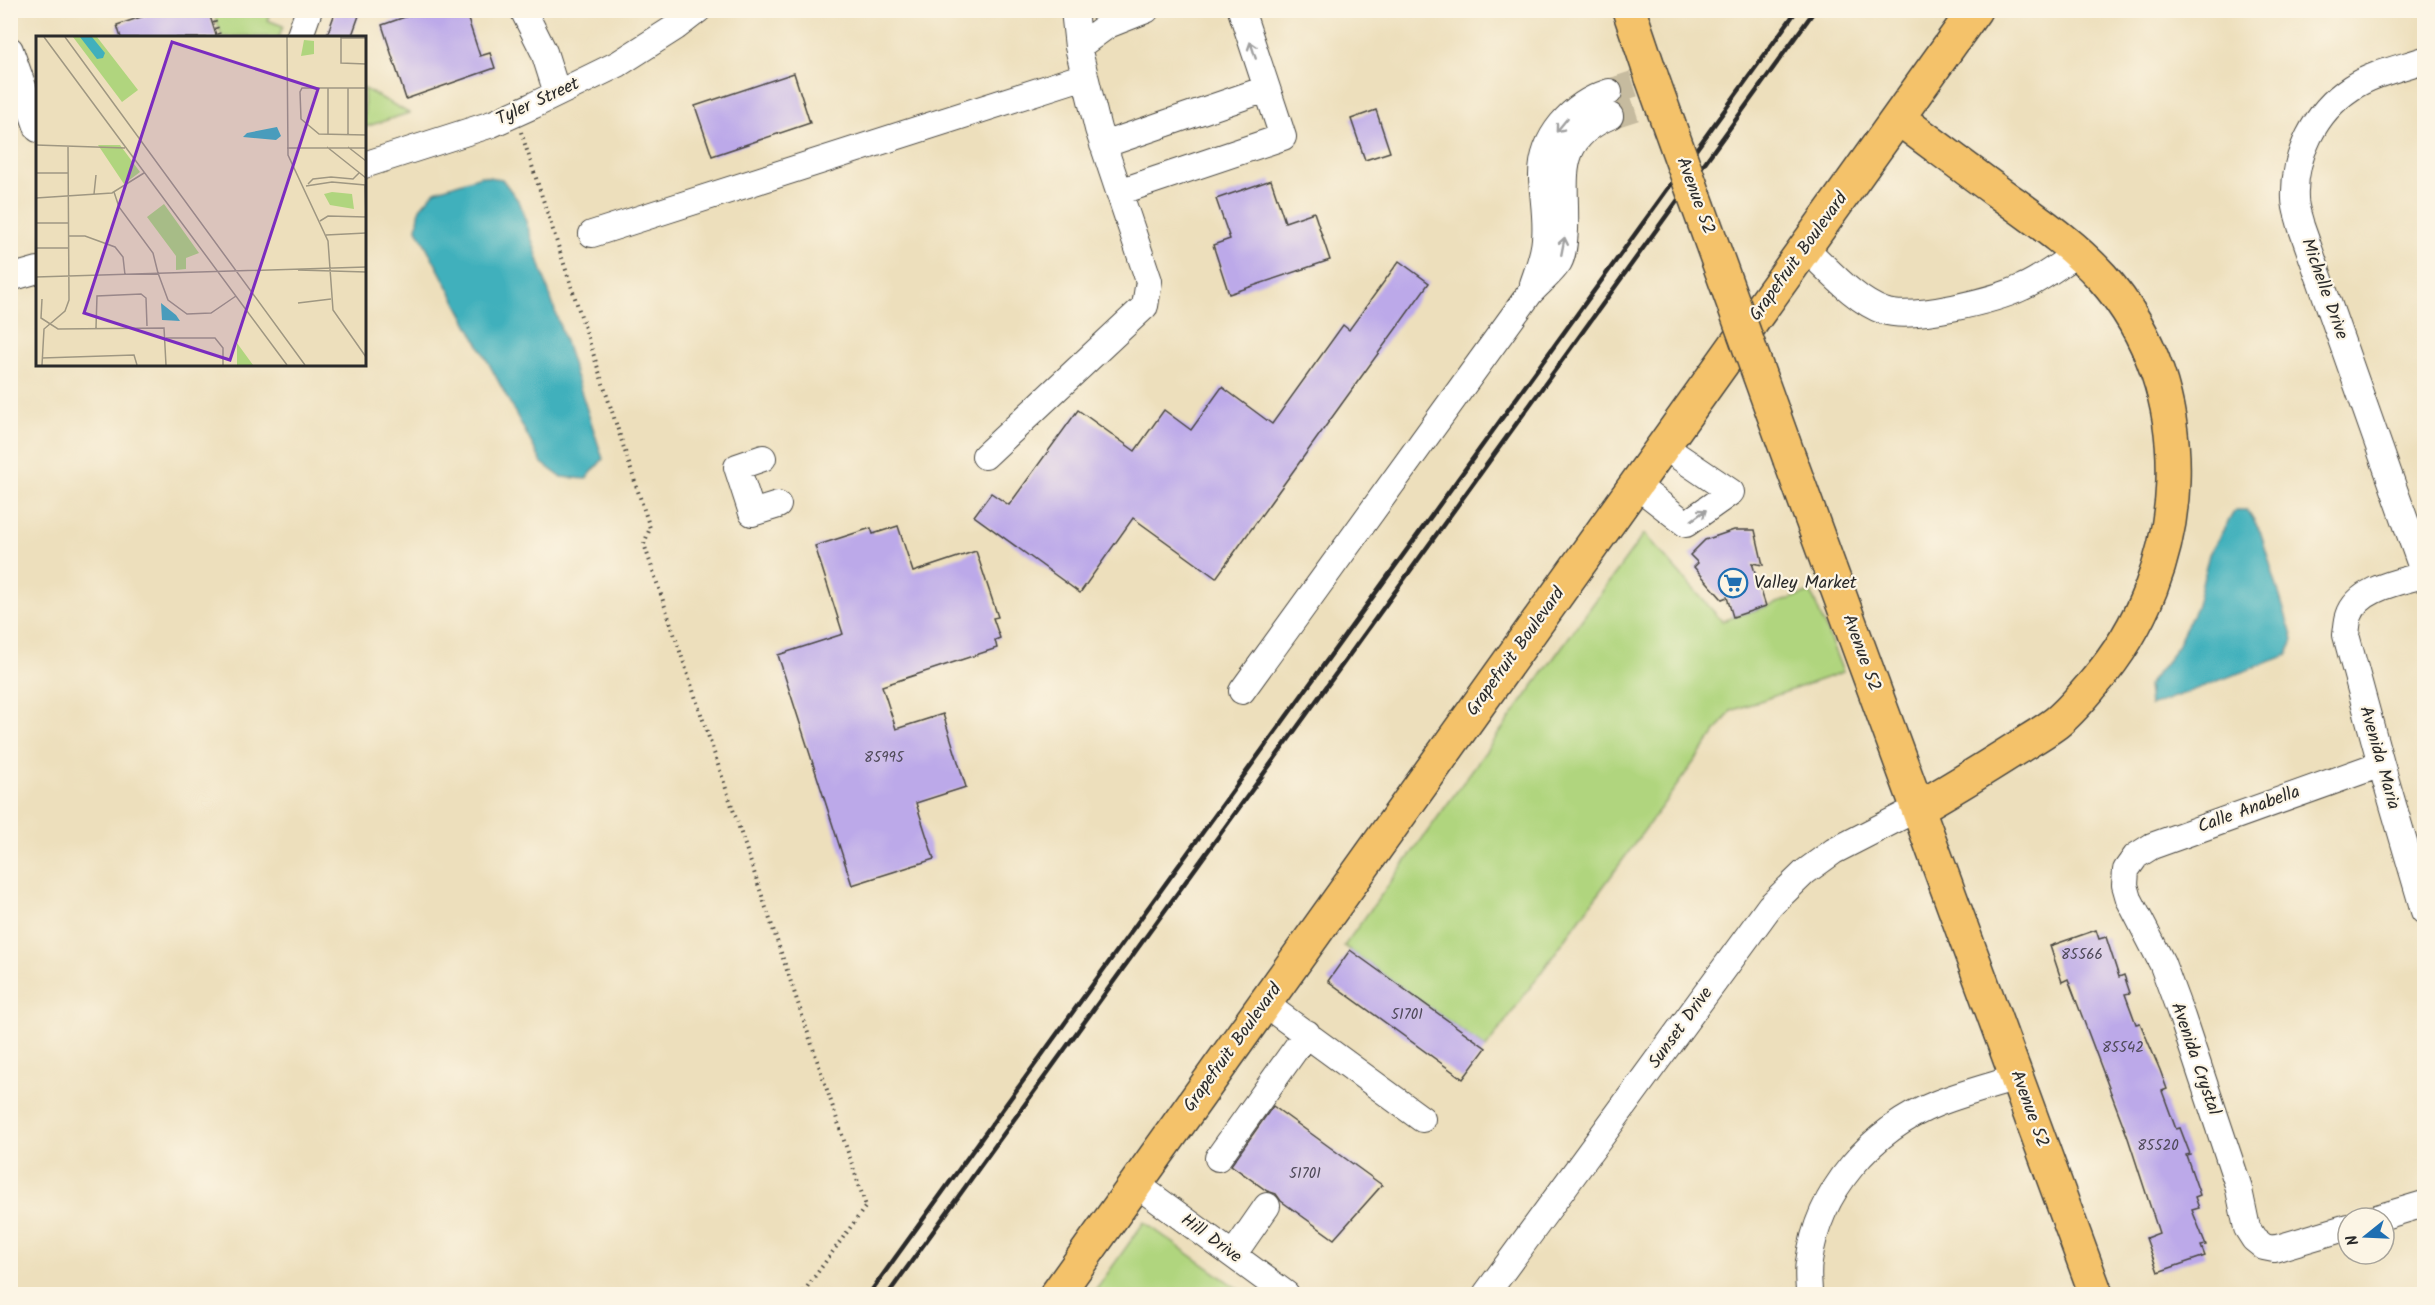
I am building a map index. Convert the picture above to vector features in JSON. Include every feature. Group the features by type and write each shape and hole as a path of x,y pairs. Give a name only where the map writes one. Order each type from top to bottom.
{"main road":[{"name":"Avenue 52","path":"1629,10 1790,460 2096,1294"},
{"name":"Grapefruit Boulevard","path":"1057,1294 1975,10"},
{"path":"1898,118 2065,240 2102,278 2130,314 2157,371 2168,417 2175,468 2172,508 2164,550 2144,610 2113,661 2079,701 2056,723 1972,778 1918,808"}],"street":[{"path":"300,36 309,10"},
{"path":"523,10 544,52 557,93"},
{"name":"Tyler Street","path":"366,164 468,132 515,114 618,64 698,10"},
{"path":"985,456 1145,306 1149,281 1103,145 1078,47 1074,10"},
{"path":"1078,47 1108,25 1146,10"},
{"path":"1119,192 1283,137 1241,10"},
{"path":"10,50 36,123"},
{"name":"Michelle Drive","path":"2424,60 2377,75 2352,87 2330,105 2315,125 2302,149 2296,176 2295,200 2301,226 2340,330 2424,575"},
{"path":"592,234 1085,76"},
{"path":"1103,145 1266,89"},
{"path":"1242,691 1530,293 1542,259 1545,242 1552,177 1547,149 1559,125 1580,106 1610,104"},
{"path":"1805,248 1864,301 1885,312 1917,312 1985,301 2024,287 2078,253"},
{"path":"10,278 36,271"},
{"path":"1636,485 1686,524 1731,492 1663,447"},
{"path":"763,458 736,467 752,513 778,505"},
{"name":"Avenida Maria","path":"2424,575 2385,587 2355,604 2349,617 2346,635 2380,764 2424,911"},
{"name":"Calle Anabella","path":"2126,870 2136,856 2152,846 2380,764"},
{"name":"Sunset Drive","path":"1486,1294 1770,906 1805,872 1834,850 1918,808"},
{"name":"Avenida Crystal","path":"2126,870 2125,885 2129,899 2162,963 2182,1017 2238,1185 2247,1228 2254,1239 2264,1247 2274,1249 2336,1231"},
{"path":"1265,1004 1422,1119"},
{"path":"1218,1158 1306,1034"},
{"path":"1809,1294 1809,1263 1817,1227 1845,1174 1860,1155 1906,1119 1938,1103 2017,1077"},
{"name":"Hill Drive","path":"1136,1184 1286,1294"},
{"path":"2396,1212 2424,1204"},
{"path":"1233,1255 1267,1206"}],"path":[{"path":"211,10 219,36"},
{"path":"515,114 650,528 644,543 866,1206 802,1294"}],"green space":[{"path":"213,11 271,11 267,20 283,26 279,36 222,36"},
{"path":"366,90 409,113 366,127"},
{"path":"1644,534 1722,621 1811,592 1843,672 1731,711 1486,1048 1344,946"},
{"path":"1144,1222 1245,1294 1093,1294"}],"water":[{"path":"481,176 502,179 520,203 603,459 586,479 561,477 542,463 417,229 420,208 435,191"},
{"path":"2235,510 2247,510 2260,531 2293,639 2288,655 2150,706 2148,685 2174,652 2197,605 2209,554"}],"building":[{"path":"162,10 208,10 216,36 120,36 117,25"},
{"path":"336,10 361,10 352,36 327,36"},
{"path":"425,10 465,10 480,56 490,53 495,68 406,99 382,25"},
{"path":"794,73 810,123 712,156 695,106"},
{"path":"1376,110 1390,152 1365,160 1351,119"},
{"path":"1271,180 1285,222 1314,212 1330,260 1229,294 1213,245 1230,239 1216,199"},
{"path":"1399,261 1429,283 1216,578 1133,518 1080,593 974,516 991,493 1009,505 1078,410 1135,451 1164,410 1191,430 1222,387 1272,424 1343,325 1349,330"},
{"path":"898,526 913,572 976,551 998,617 993,618 1000,638 995,640 997,648 882,686 896,729 943,714 966,787 916,803 934,859 852,885 778,655 843,634 815,546 871,528 873,534"},
{"name":"Valley Market","path":"1734,530 1755,530 1763,565 1752,563 1766,606 1733,617 1727,597 1722,599 1694,567 1698,563 1690,555 1705,540"},
{"path":"2096,930 2099,939 2106,937 2119,977 2124,975 2130,993 2125,994 2136,1024 2140,1023 2160,1070 2167,1089 2162,1091 2176,1129 2180,1128 2190,1154 2186,1155 2200,1195 2195,1197 2199,1208 2192,1210 2206,1245 2201,1246 2205,1256 2158,1272 2146,1238 2159,1233 2128,1138 2068,979 2062,982 2050,946"},
{"path":"1350,950 1486,1048 1463,1079 1328,981"},
{"path":"1273,1106 1382,1185 1334,1239 1281,1201 1276,1194 1267,1191 1231,1165"}],"tunnel":[{"path":"1609,92 1652,78"},
{"path":"1610,116 1659,100"}],"railway":[{"path":"869,1294 1797,10"},
{"path":"888,1294 1815,10"}],"place":[{"name":"Valley Market","path":"1733,583"}]}
